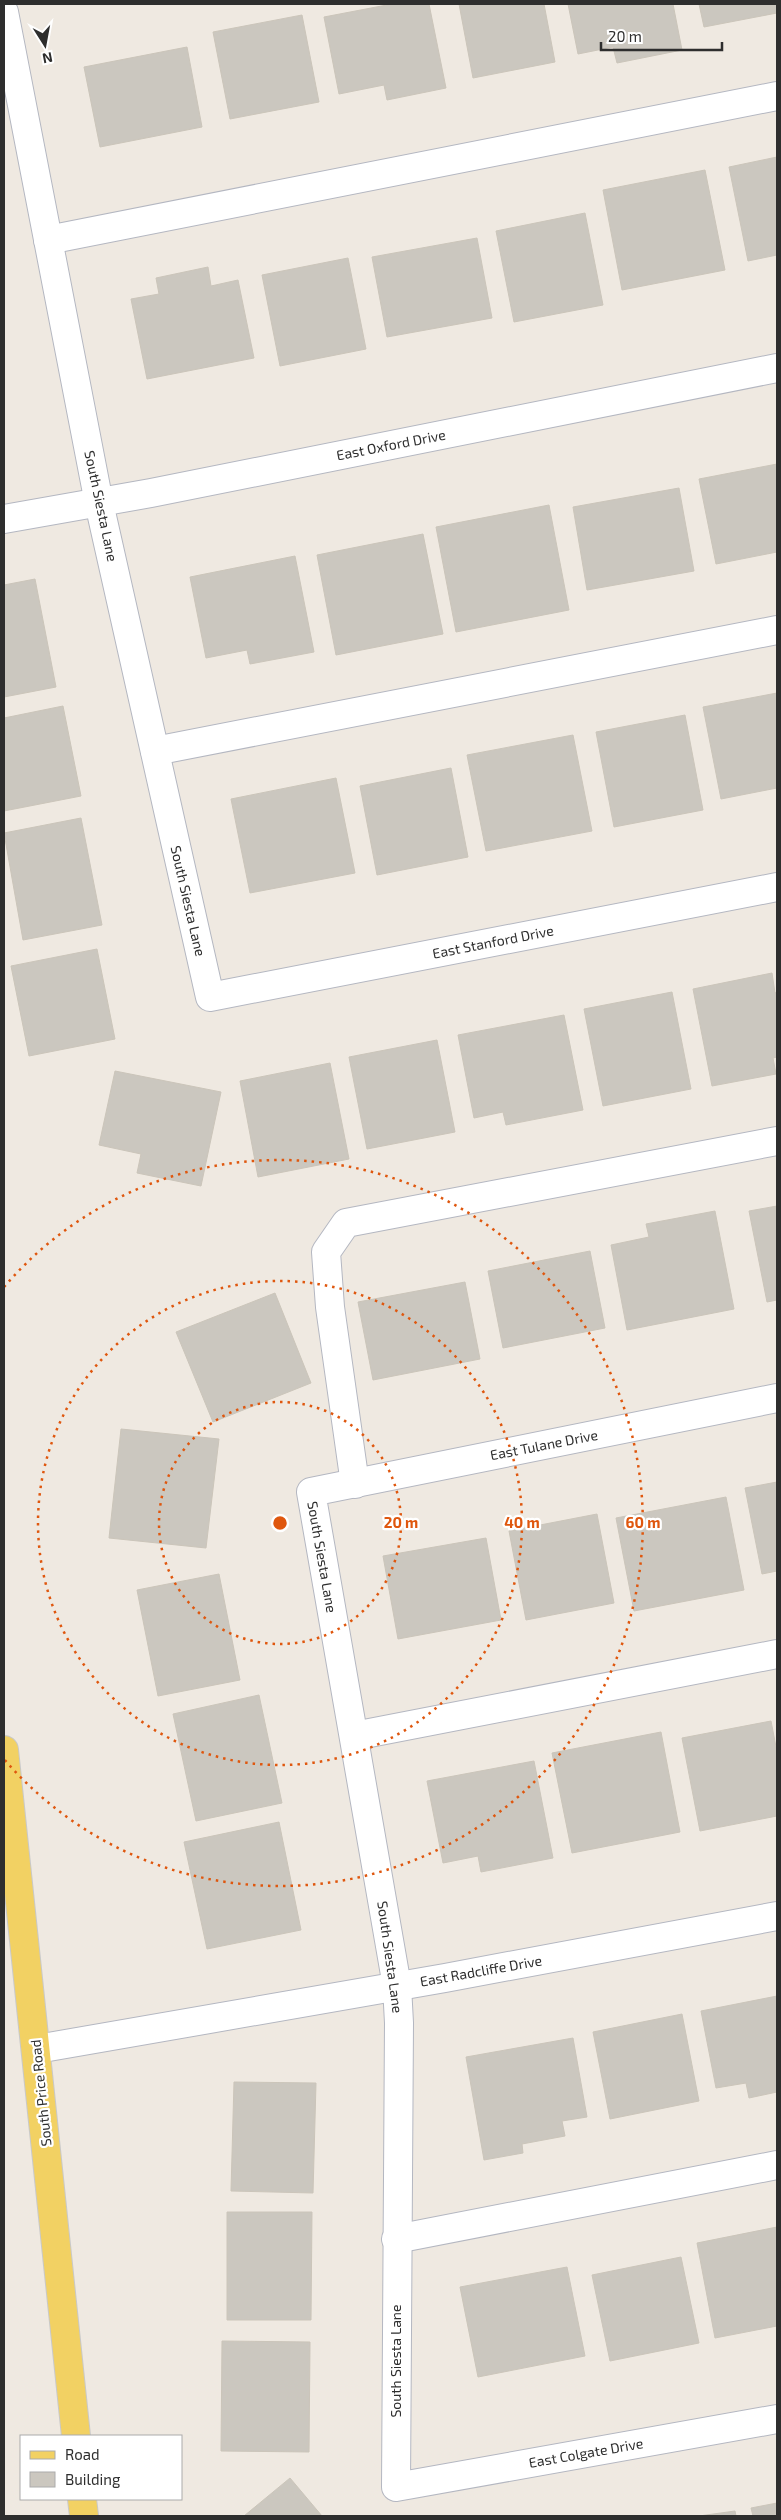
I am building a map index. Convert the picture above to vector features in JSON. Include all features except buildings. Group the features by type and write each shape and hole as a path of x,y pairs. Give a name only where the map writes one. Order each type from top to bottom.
{"main road":[{"name":"South Price Road","path":"4,1750 37,2049 76,2435"},
{"path":"82,2500 84,2516"}],"street":[{"name":"South Siesta Lane","path":"4,12 99,504 210,997"},
{"path":"48,240 777,96"},
{"name":"East Oxford Drive","path":"4,519 99,504 777,368"},
{"path":"155,751 777,630"},
{"name":"East Stanford Drive","path":"210,997 777,887"},
{"path":"355,1484 330,1307 326,1252 346,1223 777,1141"},
{"name":"East Tulane Drive","path":"311,1492 777,1398"},
{"name":"South Siesta Lane","path":"311,1492 397,1986 399,2024 396,2239 396,2487"},
{"path":"354,1736 777,1654"},
{"name":"East Radcliffe Drive","path":"37,2049 397,1986 777,1916"},
{"path":"396,2239 777,2164"},
{"name":"East Colgate Drive","path":"396,2487 777,2419"}]}
